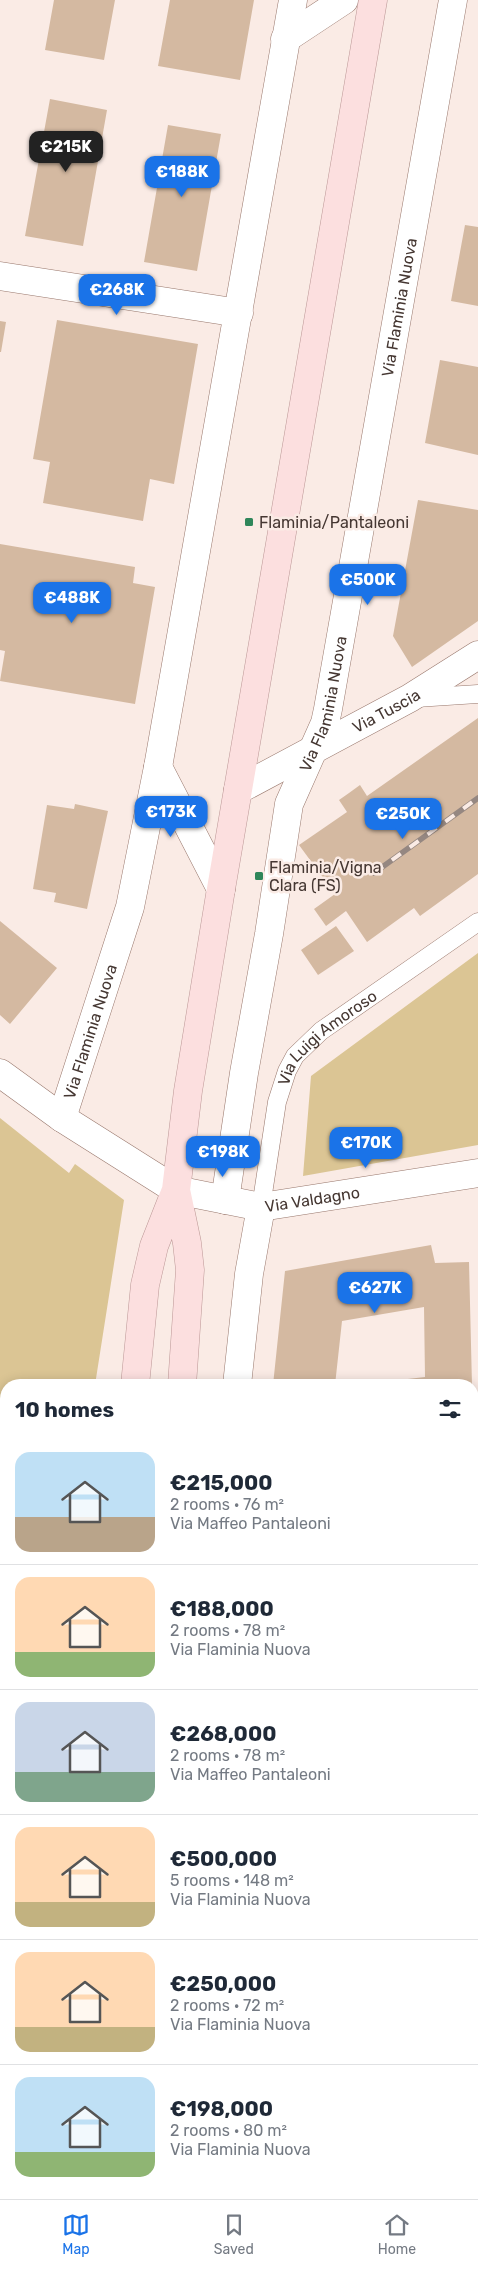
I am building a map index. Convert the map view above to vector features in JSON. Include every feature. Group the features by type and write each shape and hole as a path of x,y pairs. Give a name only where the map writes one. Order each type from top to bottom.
{"main road":[{"path":"136,1379 148,1271 158,1232 176,1190 188,1091 373,0"},
{"path":"176,1190 190,1270 182,1379"}],"street":[{"name":"Via Flaminia Nuova","path":"62,1118 130,907 158,767 293,0"},
{"path":"286,39 344,0"},
{"name":"Via Flaminia Nuova","path":"225,1200 244,1073 269,934 289,804 311,750 325,723 328,709 453,0"},
{"path":"0,276 239,313"},
{"name":"Via Tuscia","path":"238,790 410,698 478,655"},
{"path":"158,767 222,889"},
{"path":"0,1072 62,1118 176,1190"},
{"name":"Via Valdagno","path":"176,1190 261,1207 478,1173"},
{"path":"238,1379 250,1274 261,1207"}],"lane":[{"path":"410,698 478,694"},
{"name":"Via Luigi Amoroso","path":"261,1207 277,1102 287,1071 295,1056 321,1031 478,922"}],"shaded area":[{"path":"478,953 478,1145 303,1176 311,1076"},
{"path":"0,1118 69,1173 75,1164 124,1200 96,1379 0,1379"}],"building":[{"path":"54,0 115,0 104,60 45,50"},
{"path":"170,0 254,0 240,80 158,66"},
{"path":"50,99 107,110 83,246 25,236"},
{"path":"168,125 221,134 197,271 144,262"},
{"path":"465,225 478,227 478,306 451,301"},
{"path":"57,320 198,344 174,484 150,479 143,521 43,503 50,462 33,459"},
{"path":"0,321 6,322 1,352 0,352"},
{"path":"440,360 478,367 478,455 425,443"},
{"path":"418,500 478,510 478,621 412,667 393,636"},
{"path":"0,544 135,567 133,583 155,587 135,704 0,681 5,651 0,650"},
{"path":"478,718 478,874 420,916 414,908 367,942 346,911 326,926 314,909 335,894 299,845 347,812 339,800 360,785 367,796"},
{"path":"75,804 108,811 87,909 54,902 56,893 33,889 47,805 74,809"},
{"path":"0,921 57,968 10,1024 0,1015"},
{"path":"336,926 354,951 318,975 301,950"},
{"path":"431,1245 435,1263 469,1262 472,1379 408,1379 425,1377 424,1307 342,1321 336,1379 274,1379 285,1271"}],"railway":[{"path":"374,873 478,798"}],"place":[{"name":"Flaminia/Pantaleoni","path":"249,522"},
{"name":"Flaminia/Vigna Clara (FS)","path":"259,876"}]}
